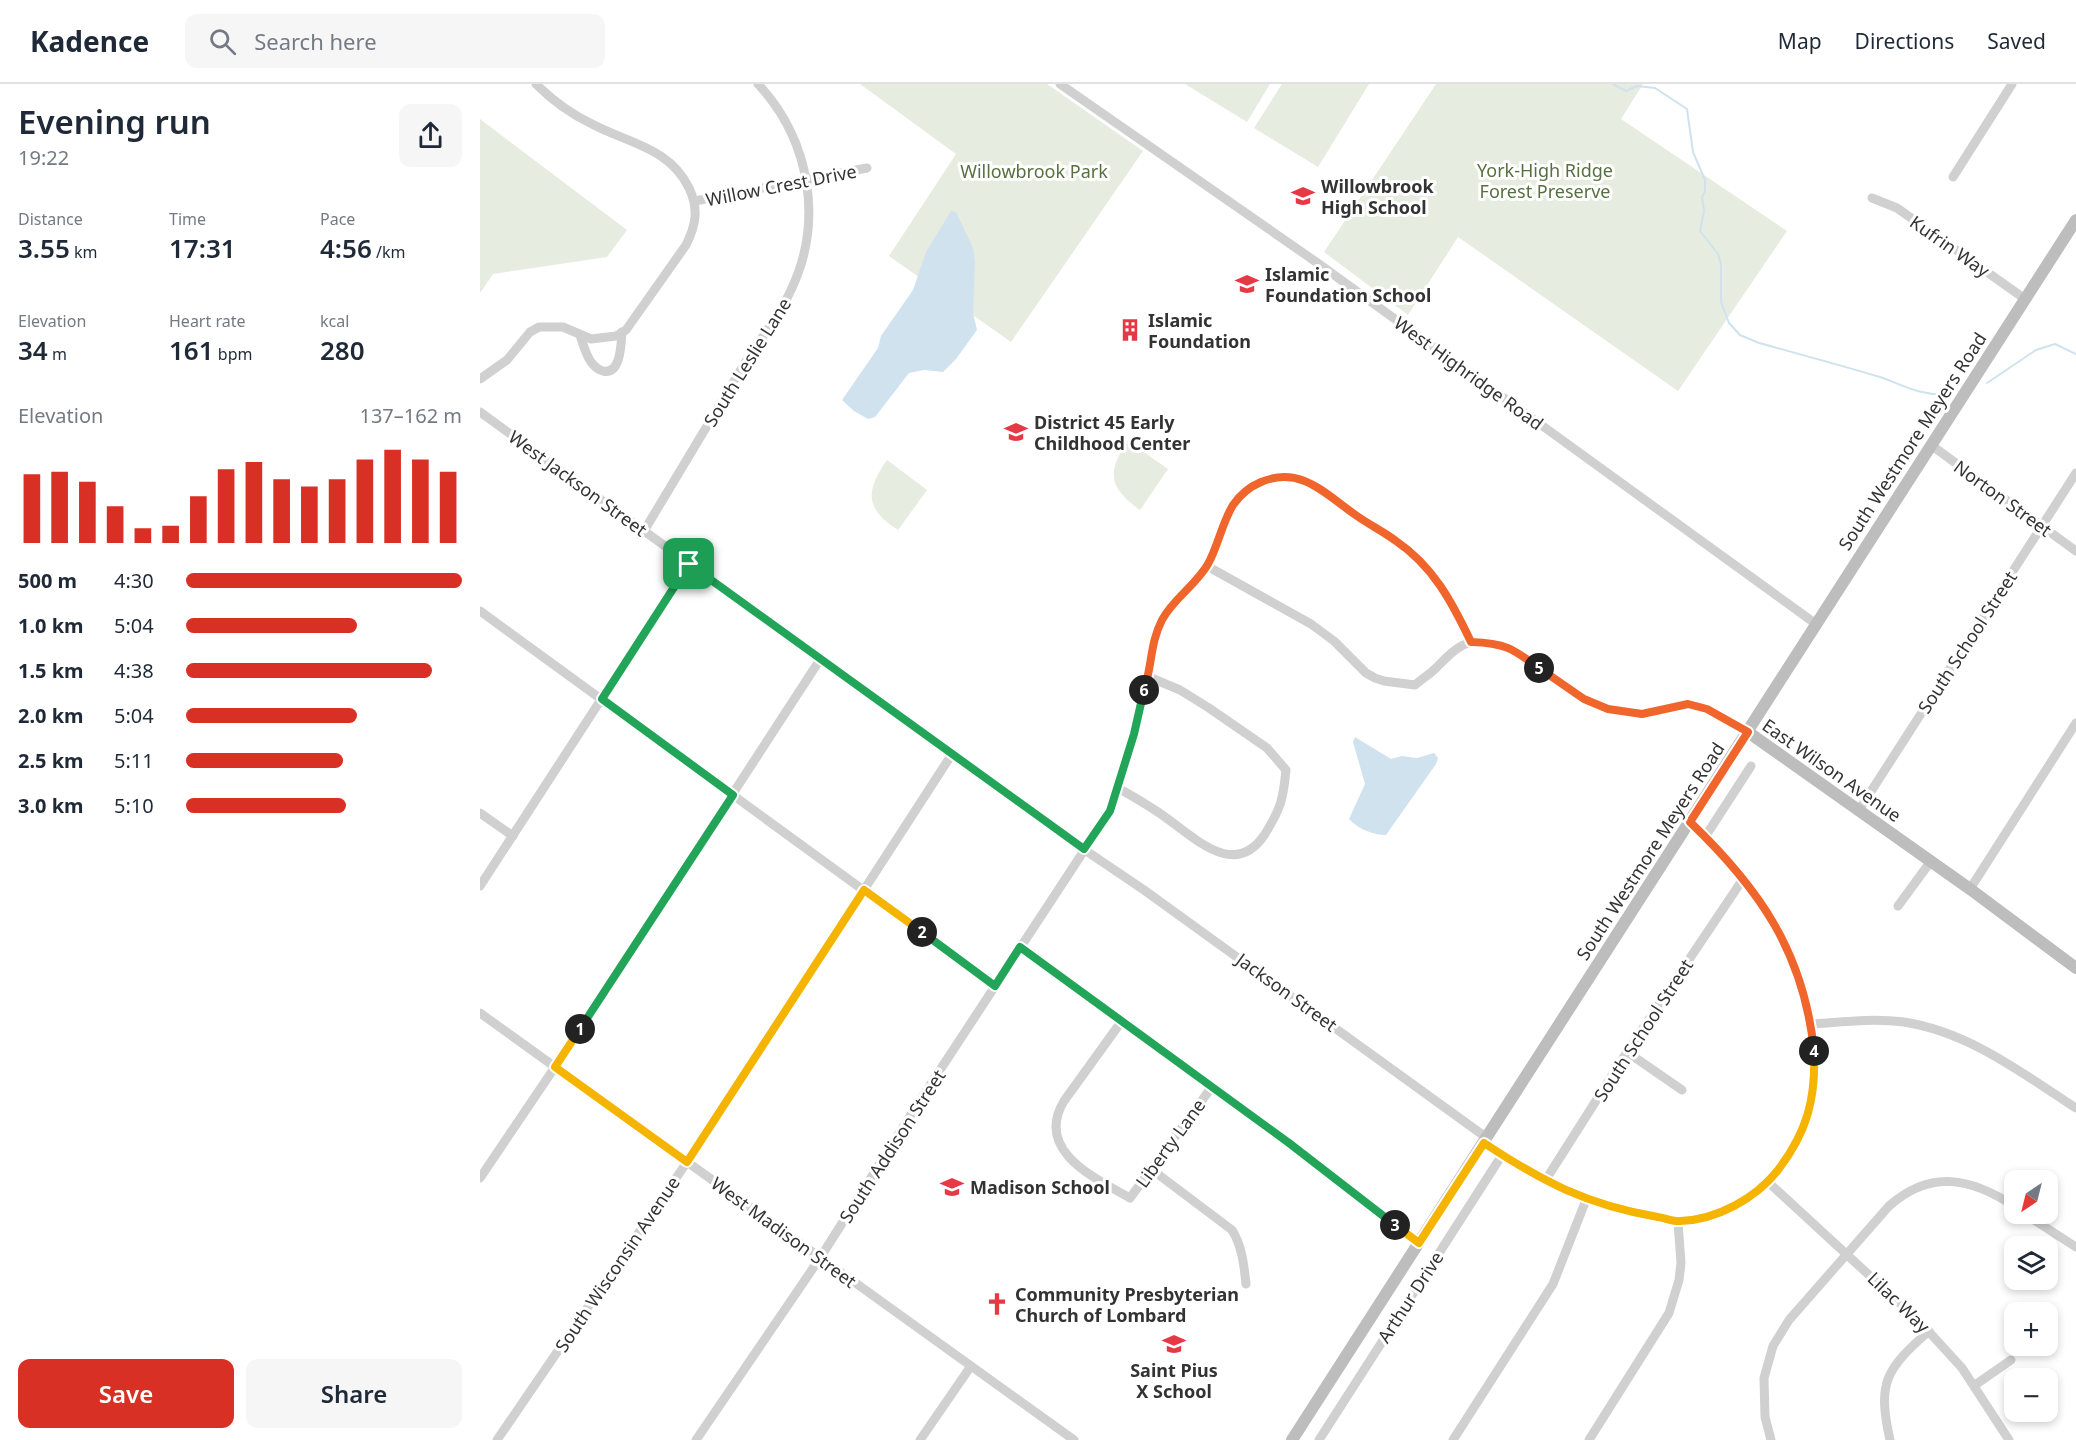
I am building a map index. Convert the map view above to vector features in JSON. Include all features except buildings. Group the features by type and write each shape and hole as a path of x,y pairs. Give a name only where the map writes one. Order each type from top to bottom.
{"street":[{"path":"480,379 507,360 530,332 539,327 563,327 591,339 616,336 622,333 633,322 693,232 695,201 684,177 668,159 573,114 536,84"},
{"name":"South Leslie Lane","path":"644,531 754,347 780,311 800,269 809,227 807,179 786,122 768,94 758,84"},
{"name":"West Highridge Road","path":"1060,84 1319,264 1816,624"},
{"path":"1953,177 2012,84"},
{"name":"Willow Crest Drive","path":"695,201 867,168"},
{"name":"Kufrin Way","path":"1872,198 1897,208 2025,299"},
{"name":"South Westmore Meyers Road","path":"1292,1440 2076,220"},
{"path":"580,335 591,362 603,371 610,371 618,361 622,333"},
{"name":"West Jackson Street","path":"480,412 1084,849"},
{"name":"Norton Street","path":"1931,445 2076,551"},
{"name":"South School Street","path":"1859,810 2076,473"},
{"name":"South Addison Street","path":"696,1440 820,1258 1110,811 1134,734 1142,696 1149,677 1153,643 1162,618 1207,566 1233,506 1242,494 1273,477 1290,477 1307,481 1396,541 1423,564 1441,585 1456,609 1471,642"},
{"path":"480,886 689,564"},
{"path":"1207,566 1311,624 1334,641 1366,673 1384,681 1415,685 1435,670 1448,655 1471,642"},
{"path":"480,611 995,986"},
{"name":"East Wilson Avenue","path":"1471,642 1495,642 1510,647 1578,696 1608,709 1642,714 1688,704 1707,709 1748,732 1859,810 1970,889 2076,969"},
{"path":"480,1178 555,1067 821,658"},
{"path":"1118,788 1151,807 1209,848 1222,854 1238,855 1251,849 1261,839 1280,807 1286,770 1267,748 1191,696 1149,677"},
{"path":"1970,889 2076,723"},
{"name":"South Wisconsin Avenue","path":"497,1440 687,1162 952,754"},
{"path":"1706,837 1751,766"},
{"path":"480,813 513,836"},
{"path":"1589,1440 1669,1313 1676,1294 1680,1271 1678,1222 1725,1209 1751,1195 1768,1182 1791,1152 1808,1117 1814,1077 1811,1024 1804,995 1787,948 1766,909 1743,879 1690,822"},
{"name":"Jackson Street","path":"1084,849 1144,890 1502,1155 1545,1181 1586,1200 1678,1222"},
{"path":"1898,906 1931,861"},
{"name":"South School Street","path":"1545,1181 1627,1052 1743,879"},
{"path":"1020,947 1289,1143 1419,1243"},
{"name":"West Madison Street","path":"480,1013 1074,1440"},
{"path":"1811,1024 1885,1021 1941,1031 1982,1049 2076,1108"},
{"name":"Liberty Lane","path":"1121,1022 1058,1112 1055,1131 1069,1158 1130,1198 1211,1088"},
{"path":"1627,1052 1682,1090"},
{"name":"Arthur Drive","path":"1319,1440 1502,1155"},
{"path":"1151,1169 1232,1230 1242,1257 1246,1284"},
{"name":"Lilac Way","path":"1768,1182 1906,1307 1929,1331 1975,1385 2009,1440"},
{"path":"1771,1440 1765,1417 1764,1378 1773,1346 1790,1320 1889,1206 1900,1197 1926,1183 1971,1184 2004,1200"},
{"path":"1453,1440 1553,1284 1586,1200"},
{"path":"2040,1224 2076,1247"},
{"path":"1890,1440 1884,1415 1887,1381 1896,1362 1929,1331"},
{"path":"1975,1385 2011,1360"},
{"path":"920,1440 971,1366"}],"green space":[{"name":"Willowbrook Park","path":"860,84 1047,84 1143,151 1011,342 889,256 956,154"},
{"path":"1185,84 1270,84 1247,122"},
{"path":"1282,84 1369,84 1318,167 1254,128"},
{"name":"York-High Ridge Forest Preserve","path":"1436,84 1643,84 1621,119 1787,231 1678,391 1458,237 1408,315 1324,252"},
{"path":"480,119 627,230 607,257 493,274 480,293"},
{"path":"1128,441 1168,469 1140,510 1122,494 1114,479 1116,462"},
{"path":"887,460 927,490 898,530 879,515 872,499 875,481"}],"water":[{"path":"951,211 956,212 973,248 975,261 973,313 977,330 956,359 943,372 924,370 909,373 875,417 868,419 854,411 842,400 878,348 881,336 913,290 926,252"},
{"path":"1355,737 1391,759 1402,756 1417,758 1434,753 1438,758 1386,835 1366,831 1349,819 1365,784 1353,742"}],"waterway":[{"path":"1613,84 1626,91 1637,86 1655,88 1687,109 1693,152 1705,180 1705,191 1702,197 1704,211 1700,231 1718,254 1721,264 1721,302 1729,323 1740,335 1759,343 1880,377 1920,392 1946,394"},
{"path":"1987,383 2036,350 2055,344 2076,354"}],"place":[{"name":"Willowbrook High School","path":"1303,196"},
{"name":"Islamic Foundation School","path":"1247,284"},
{"name":"Islamic Foundation","path":"1130,330"},
{"name":"District 45 Early Childhood Center","path":"1016,432"},
{"name":"Madison School","path":"952,1187"},
{"name":"Community Presbyterian Church of Lombard","path":"997,1304"},
{"name":"Saint Pius X School","path":"1174,1344"}],"route":[{"path":"1273,477 1290,477 1316,485 1343,507 1396,541 1423,564 1451,600 1471,642 1495,642 1510,647 1574,693 1608,709 1642,714 1688,704 1707,709 1748,732 1690,822 1743,879 1766,909 1796,969 1811,1024 1814,1052 1814,1088 1808,1117 1799,1137 1791,1152 1768,1182 1751,1195 1716,1213 1678,1222 1586,1200 1545,1181 1484,1143 1419,1243 1289,1143 1020,947 995,986 864,890 687,1162 555,1067 733,795 602,699 689,564 1084,849 1110,811 1118,788 1149,677 1151,650 1156,631 1162,618 1207,566 1233,506 1248,489 1273,477"}]}
